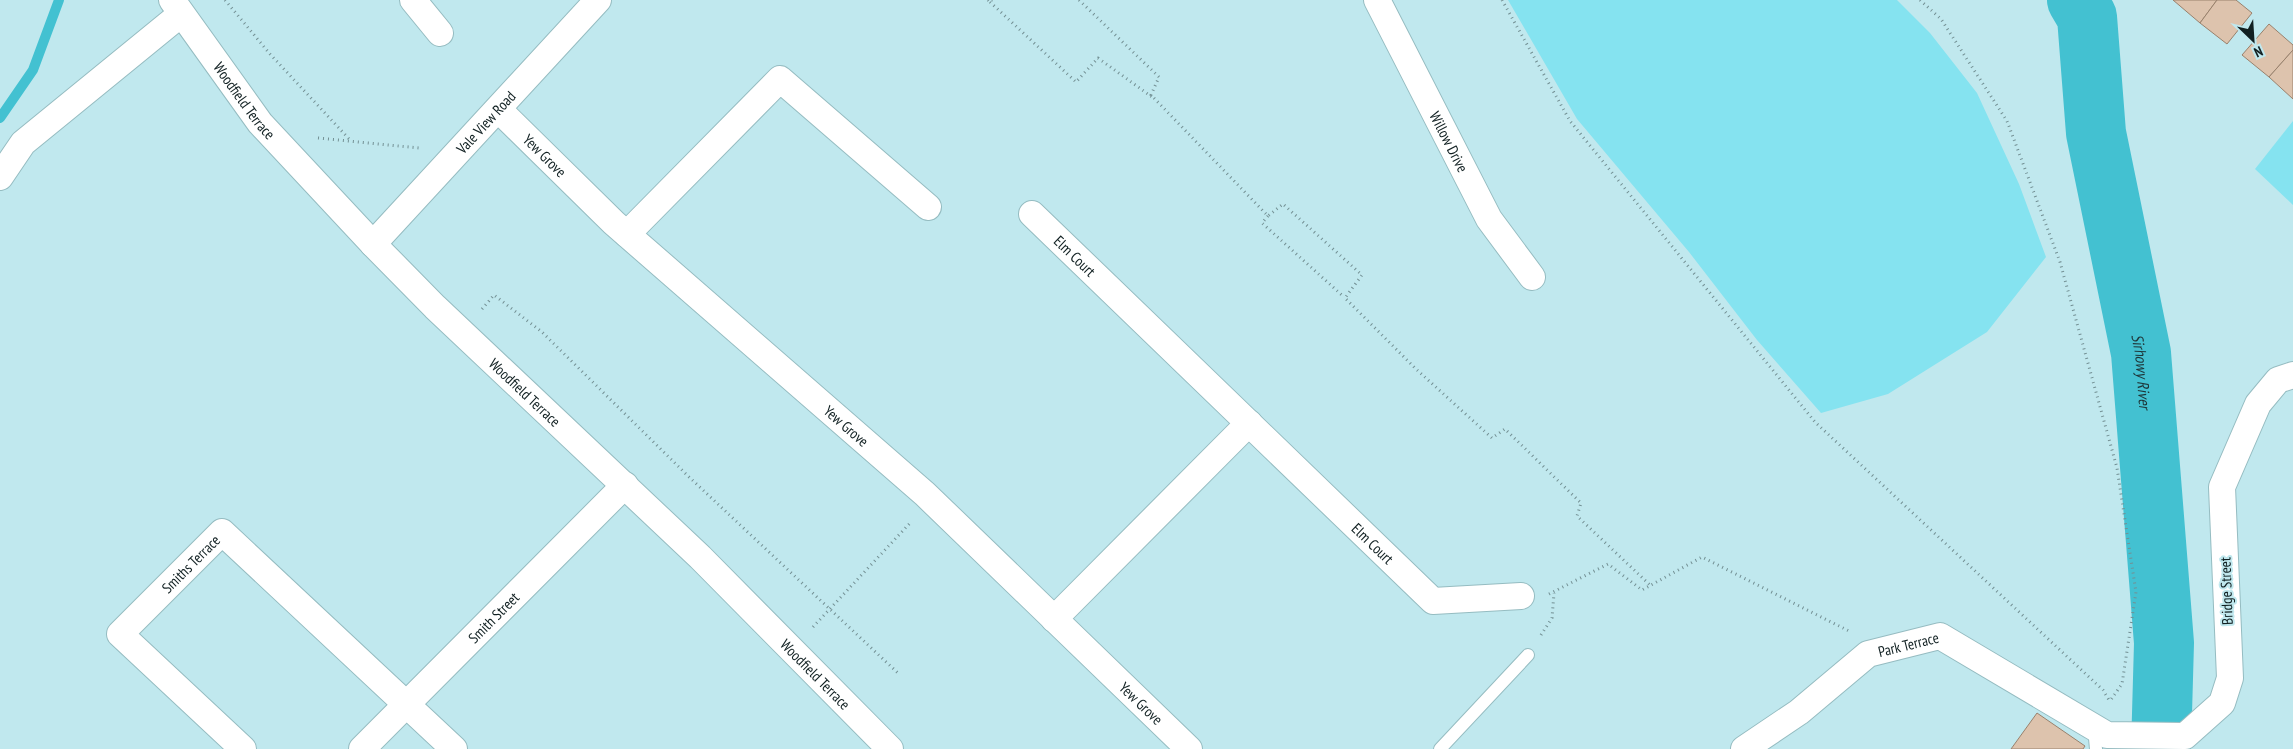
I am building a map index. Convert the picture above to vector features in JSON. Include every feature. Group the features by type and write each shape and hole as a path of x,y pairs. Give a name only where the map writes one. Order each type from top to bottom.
{"street":[{"path":"413,0 440,33"},
{"name":"Vale View Road","path":"373,244 598,0"},
{"name":"Willow Drive","path":"1377,0 1489,219 1532,276"},
{"path":"0,177 23,143 177,7"},
{"name":"Woodfield Terrace","path":"177,7 270,134 373,244 625,485 890,749"},
{"path":"627,234 780,79 928,207"},
{"name":"Yew Grove","path":"498,109 627,234 931,501 1189,749"},
{"name":"Elm Court","path":"1032,214 1433,600 1521,596"},
{"name":"Bridge Street","path":"2099,737 2185,736 2222,703 2230,678 2222,487 2258,404 2278,380 2293,375"},
{"path":"1054,619 1249,423"},
{"name":"Smith Street","path":"362,749 625,485"},
{"name":"Smiths Terrace","path":"244,749 120,634 222,532 407,704"},
{"name":"Park Terrace","path":"1744,749 1799,712 1868,654 1940,636 2099,737"},
{"path":"407,704 454,749"}],"lane":[{"path":"1440,749 1528,655"}],"path":[{"path":"225,0 270,54 351,142"},
{"path":"1079,0 1159,77 1151,95"},
{"path":"1502,0 1570,121 1815,422 2103,690 2110,702"},
{"path":"1920,0 1941,20 2007,121 2060,262 2117,468 2136,592 2122,684 2110,702 2099,737"},
{"path":"990,1 1076,82 1098,58 1151,95 1268,216"},
{"path":"270,134 459,152"},
{"path":"1345,298 1362,275 1283,204 1262,223 1345,298 1416,369 1492,438 1505,429 1581,503 1577,516 1650,585"},
{"path":"463,332 494,295 542,332 688,476 831,608 899,674"},
{"path":"792,650 931,501"},
{"path":"1521,596 1554,593 1608,564 1642,590 1702,557 1885,650"},
{"path":"1552,618 1554,593"}],"shaded area":[{"path":"1508,0 1897,0 1930,33 1977,93 2019,184 2046,257 1987,332 1888,394 1821,413 1757,340 1689,252 1577,119"},
{"path":"2293,121 2293,205 2255,169"}],"building":[{"path":"2173,0 2217,0 2200,23"},
{"path":"2217,0 2236,0 2252,13 2227,44 2200,23"},
{"path":"2269,24 2293,45 2293,50 2269,77 2242,55"},
{"path":"2293,50 2293,99 2269,77"},
{"path":"2037,713 2085,746 2083,749 2011,749"}],"waterway":[{"path":"0,118 33,70 59,0"},
{"name":"Sirhowy River","path":"2077,0 2087,17 2096,133 2141,353 2164,643 2161,749"}]}
